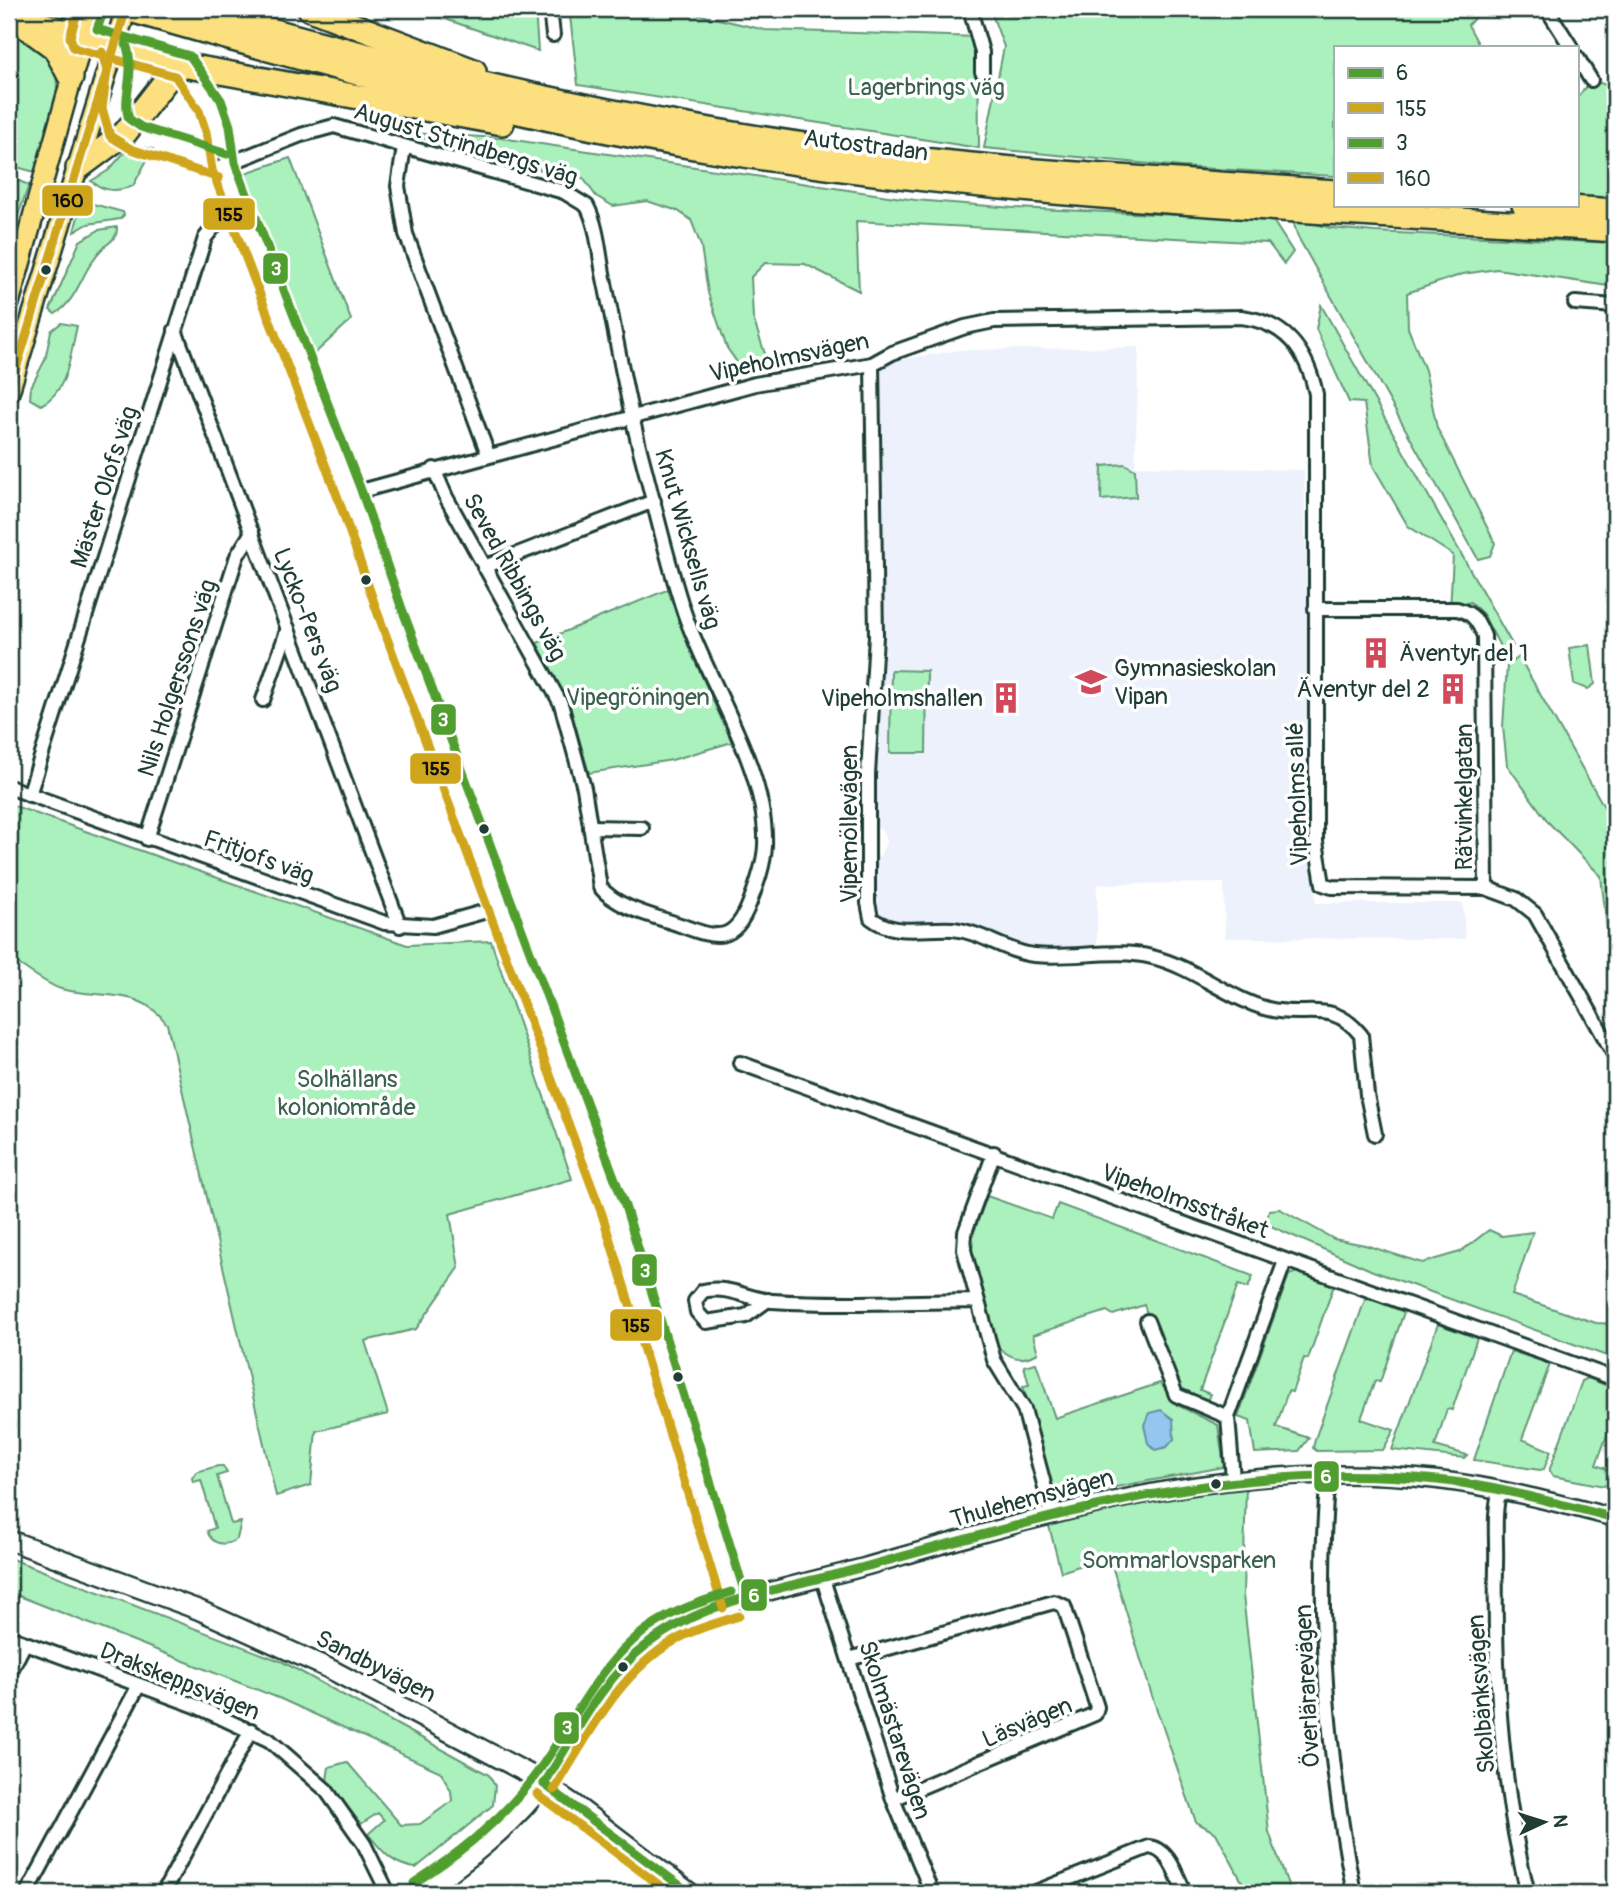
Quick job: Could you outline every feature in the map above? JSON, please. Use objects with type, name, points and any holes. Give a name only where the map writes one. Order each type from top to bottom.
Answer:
[{"type":"highway","name":"Autostradan","points":[[196,9],[385,61],[535,96],[710,130],[905,158],[1334,192]]},
{"type":"highway","points":[[310,9],[393,38],[535,96]]},
{"type":"highway","points":[[9,16],[122,24],[182,65],[516,126],[696,147]]},
{"type":"highway","points":[[9,16],[55,48],[71,78]]},
{"type":"highway","name":"Autostradan","points":[[122,24],[494,107],[696,147],[876,173],[1013,188],[1615,230]]},
{"type":"highway","points":[[78,168],[125,133],[171,74],[182,65]]},
{"type":"highway","points":[[1539,206],[1615,211]]},
{"type":"main road","points":[[9,303],[87,22]]},
{"type":"main road","points":[[9,392],[122,24]]},
{"type":"main road","name":"Sandbyvägen","points":[[9,1540],[251,1631],[498,1756],[544,1784],[690,1893]]},
{"type":"street","points":[[550,9],[553,35]]},
{"type":"street","points":[[970,9],[982,52],[982,72]]},
{"type":"street","points":[[1547,9],[1570,46]]},
{"type":"street","points":[[1578,59],[1591,80]]},
{"type":"street","name":"August Strindbergs väg","points":[[240,207],[223,166],[326,126],[342,128],[578,198],[590,212],[596,237]]},
{"type":"street","points":[[404,147],[398,186],[406,234],[488,454]]},
{"type":"street","points":[[240,207],[350,494],[389,610],[614,1210],[735,1604]]},
{"type":"street","name":"Mäster Olofs väg","points":[[29,795],[205,238],[221,218],[240,207]]},
{"type":"street","name":"Knut Wicksells väg","points":[[596,237],[633,416],[687,621],[734,726],[761,810],[763,858],[740,924]]},
{"type":"street","points":[[1575,303],[1615,306]]},
{"type":"street","name":"Vipeholmsvägen","points":[[350,494],[488,454],[755,384],[872,364],[916,345],[994,321],[1241,317],[1267,322],[1292,338],[1307,363],[1316,404]]},
{"type":"street","name":"Lycko-Pers väg","points":[[175,330],[400,926]]},
{"type":"street","name":"Vipemöllevägen","points":[[872,364],[876,636],[868,775],[868,903],[871,918],[894,929],[956,929],[1010,950],[1035,955],[1149,956],[1180,966],[1255,1005],[1275,1011],[1324,1011],[1340,1016],[1361,1035],[1367,1095],[1375,1134]]},
{"type":"street","name":"Vipeholms allé","points":[[1316,404],[1316,842],[1322,884],[1332,887],[1486,888],[1516,898],[1535,915],[1615,1056]]},
{"type":"street","name":"Seved Ribbings väg","points":[[434,469],[446,498],[561,704],[574,742],[598,881],[610,897],[707,935],[728,934],[740,924]]},
{"type":"street","points":[[485,567],[654,501]]},
{"type":"street","name":"Nils Holgerssons väg","points":[[147,839],[237,556],[252,532]]},
{"type":"street","name":"Rätvinkelgatan","points":[[1315,609],[1457,609],[1467,612],[1479,623],[1484,636],[1486,888]]},
{"type":"street","points":[[262,700],[288,628]]},
{"type":"street","name":"Fritjofs väg","points":[[9,787],[343,910],[400,926],[445,924],[501,907]]},
{"type":"street","points":[[590,827],[642,828]]},
{"type":"street","name":"Vipeholmsstråket","points":[[740,1063],[1615,1379]]},
{"type":"street","points":[[993,1153],[963,1240],[994,1360],[1024,1409],[1052,1514]]},
{"type":"street","points":[[1233,1479],[1228,1417],[1285,1261]]},
{"type":"street","points":[[768,1300],[747,1316],[706,1322],[696,1312],[695,1301],[698,1295],[711,1289],[730,1289],[768,1300],[977,1301]]},
{"type":"street","points":[[1147,1321],[1176,1395],[1228,1417]]},
{"type":"street","name":"Thulehemsvägen","points":[[420,1893],[499,1831],[544,1784],[596,1705],[637,1653],[676,1625],[735,1604],[1052,1514],[1151,1491],[1233,1479],[1328,1475],[1437,1480],[1500,1490],[1615,1518]]},
{"type":"street","name":"Överlärarevägen","points":[[1328,1475],[1322,1595],[1327,1728],[1338,1811],[1354,1893]]},
{"type":"street","name":"Skolbänksvägen","points":[[1500,1490],[1496,1573],[1497,1674],[1508,1778],[1528,1893]]},
{"type":"street","name":"Skolmästarevägen","points":[[823,1578],[893,1799],[932,1893]]},
{"type":"street","name":"Läsvägen","points":[[849,1659],[1054,1602],[1064,1606],[1071,1620],[1097,1707],[1095,1714],[893,1799]]},
{"type":"street","name":"Drakskeppsvägen","points":[[9,1637],[251,1730],[285,1752],[326,1790],[364,1844],[388,1893]]},
{"type":"street","points":[[9,1674],[25,1643]]},
{"type":"street","points":[[27,1893],[139,1685]]},
{"type":"street","points":[[163,1893],[251,1730]]},
{"type":"street","points":[[1033,1893],[1149,1846],[1158,1847],[1164,1852],[1185,1893]]},
{"type":"shaded area","name":"Gymnasieskolan Vipan","points":[[1139,347],[1135,466],[1304,470],[1316,903],[1463,903],[1465,939],[1225,938],[1224,883],[1097,884],[1097,955],[1035,955],[972,934],[881,922],[880,911],[872,904],[869,860],[880,856],[887,841],[881,829],[868,825],[876,636],[872,364],[960,350]]},
{"type":"green space","points":[[16,9],[83,9],[81,15],[69,26]]},
{"type":"green space","points":[[416,9],[535,9],[538,51]]},
{"type":"green space","name":"Lagerbrings väg","points":[[575,9],[676,9],[765,30],[978,37],[979,148],[578,85],[570,16]]},
{"type":"green space","points":[[990,9],[1482,9],[1468,25],[1479,46],[1334,46],[1334,176],[1181,167],[984,148],[1004,47]]},
{"type":"green space","points":[[9,33],[33,44],[48,57],[55,73],[57,90],[54,110],[35,172],[9,165]]},
{"type":"green space","points":[[1591,80],[1615,88],[1615,198],[1578,196],[1578,97]]},
{"type":"green space","points":[[408,133],[501,138],[915,200],[1014,208],[1272,219],[1293,252],[1284,264],[1268,243],[856,221],[859,291],[805,264],[765,263],[751,277],[753,318],[766,357],[758,368],[739,365],[727,348],[708,293],[701,246],[691,220],[678,211],[647,201],[613,206],[596,196],[583,178],[486,159]]},
{"type":"green space","points":[[129,147],[153,149],[133,186],[111,190],[91,181],[109,170]]},
{"type":"green space","points":[[290,158],[351,320],[312,356],[245,173]]},
{"type":"green space","points":[[9,177],[29,185],[13,229],[9,230]]},
{"type":"green space","points":[[82,201],[123,212],[124,215],[120,219],[88,224],[74,232]]},
{"type":"green space","points":[[1292,218],[1331,228],[1375,232],[1615,243],[1615,287],[1497,269],[1463,274],[1407,293],[1408,328],[1425,370],[1437,428],[1495,543],[1490,556],[1478,559],[1298,237]]},
{"type":"green space","points":[[117,227],[115,237],[95,257],[70,301],[55,314],[50,310],[80,241],[99,230]]},
{"type":"green space","points":[[1321,305],[1513,646],[1503,652],[1483,614],[1470,602],[1450,611],[1453,555],[1408,526],[1373,466],[1364,403],[1349,402],[1316,329]]},
{"type":"green space","points":[[61,323],[77,326],[70,360],[57,391],[41,405],[30,399],[31,387],[45,360],[51,331]]},
{"type":"green space","points":[[1125,464],[1135,470],[1136,497],[1101,500],[1102,466]]},
{"type":"green space","name":"Vipegröningen","points":[[669,589],[689,648],[732,742],[672,760],[589,773],[569,704],[537,643]]},
{"type":"green space","points":[[1590,645],[1595,684],[1588,689],[1574,684],[1569,648]]},
{"type":"green space","points":[[1519,657],[1615,826],[1615,936],[1607,929],[1601,876],[1549,823],[1507,765],[1503,727],[1507,665]]},
{"type":"green space","points":[[891,670],[927,671],[926,753],[890,753]]},
{"type":"green space","name":"Solhällans koloniområde","points":[[9,804],[407,945],[491,941],[572,1179],[450,1214],[459,1268],[416,1329],[365,1341],[388,1414],[316,1431],[311,1485],[276,1496],[167,1024],[144,1004],[119,996],[55,987],[9,958]]},
{"type":"green space","points":[[987,1196],[1052,1219],[1058,1204],[1253,1276],[1248,1288],[1238,1285],[1200,1390],[1210,1394],[1207,1402],[1180,1392],[1170,1379],[1144,1305],[1113,1315],[1107,1311],[1033,1335],[1038,1353],[1028,1357],[1014,1357],[1000,1349],[982,1299],[970,1243]]},
{"type":"green space","points":[[1280,1209],[1334,1239],[1365,1245],[1422,1263],[1460,1252],[1489,1230],[1502,1236],[1533,1232],[1512,1295],[1596,1323],[1615,1324],[1615,1359],[1373,1271],[1266,1224],[1269,1210]]},
{"type":"green space","points":[[1297,1272],[1334,1285],[1308,1359],[1304,1358],[1292,1392],[1288,1391],[1276,1427],[1309,1438],[1299,1451],[1255,1453],[1250,1421],[1238,1417],[1289,1275]]},
{"type":"green space","points":[[1371,1299],[1404,1312],[1380,1382],[1375,1381],[1361,1419],[1394,1430],[1383,1450],[1317,1451],[1313,1448],[1315,1439],[1365,1300]]},
{"type":"green space","points":[[1438,1324],[1477,1338],[1452,1410],[1447,1409],[1435,1446],[1467,1455],[1464,1458],[1392,1450]]},
{"type":"green space","points":[[1511,1351],[1550,1364],[1522,1439],[1551,1451],[1544,1469],[1474,1460]]},
{"type":"green space","points":[[1036,1363],[1055,1418],[1160,1383],[1177,1405],[1218,1425],[1224,1467],[1056,1498],[1023,1386],[1029,1385],[1024,1366]]},
{"type":"green space","points":[[1588,1378],[1615,1389],[1615,1414],[1596,1465],[1615,1472],[1615,1479],[1604,1486],[1553,1476],[1549,1471],[1582,1381]]},
{"type":"green space","points":[[223,1466],[227,1473],[217,1476],[231,1524],[241,1522],[237,1539],[224,1544],[209,1536],[207,1531],[215,1528],[201,1480],[193,1482],[192,1478],[196,1472]]},
{"type":"green space","name":"Sommarlovsparken","points":[[1246,1485],[1243,1595],[1269,1832],[1291,1893],[1248,1893],[1216,1833],[1196,1822],[1152,1696],[1109,1556],[1061,1572],[1049,1526],[1135,1503]]},
{"type":"green space","points":[[9,1558],[283,1662],[489,1775],[495,1786],[493,1805],[416,1868],[394,1861],[368,1834],[384,1820],[378,1813],[361,1824],[327,1780],[329,1767],[347,1762],[401,1825],[420,1824],[452,1801],[451,1791],[441,1772],[281,1699],[9,1592]]},
{"type":"water","points":[[1161,1410],[1173,1419],[1174,1439],[1167,1447],[1155,1450],[1148,1443],[1144,1425],[1149,1413]]},
{"type":"transit line","name":"155","points":[[78,9],[70,37],[74,48],[175,76],[199,111],[206,132],[212,170],[338,498],[378,614],[602,1214],[723,1608]]},
{"type":"transit line","name":"160","points":[[9,392],[126,9]]},
{"type":"transit line","name":"3","points":[[103,13],[97,29],[190,56],[221,100],[230,126],[235,163],[361,490],[401,606],[625,1206],[747,1600]]},
{"type":"transit line","name":"3","points":[[126,44],[130,66],[127,102],[129,119],[141,127],[227,154]]},
{"type":"transit line","name":"155","points":[[102,52],[107,71],[102,108],[110,136],[131,149],[219,178]]},
{"type":"transit line","name":"6","points":[[544,1784],[603,1690],[632,1657],[673,1627],[753,1595],[1007,1528],[1146,1496],[1217,1484],[1288,1477],[1361,1476],[1437,1480],[1482,1486],[1615,1518]]},
{"type":"transit line","name":"3","points":[[414,1883],[463,1848],[494,1822],[522,1793],[590,1691],[621,1652],[661,1620],[695,1604],[731,1592]]},
{"type":"transit line","name":"155","points":[[554,1790],[605,1708],[636,1670],[674,1641],[739,1616]]},
{"type":"transit line","name":"6","points":[[544,1784],[690,1893]]},
{"type":"transit line","name":"155","points":[[537,1794],[670,1893]]},
{"type":"place","name":"Äventyr del 1","points":[[1376,653]]},
{"type":"place","name":"Gymnasieskolan Vipan","points":[[1091,682]]},
{"type":"place","name":"Äventyr del 2","points":[[1453,689]]},
{"type":"place","name":"Vipeholmshallen","points":[[1006,698]]}]
